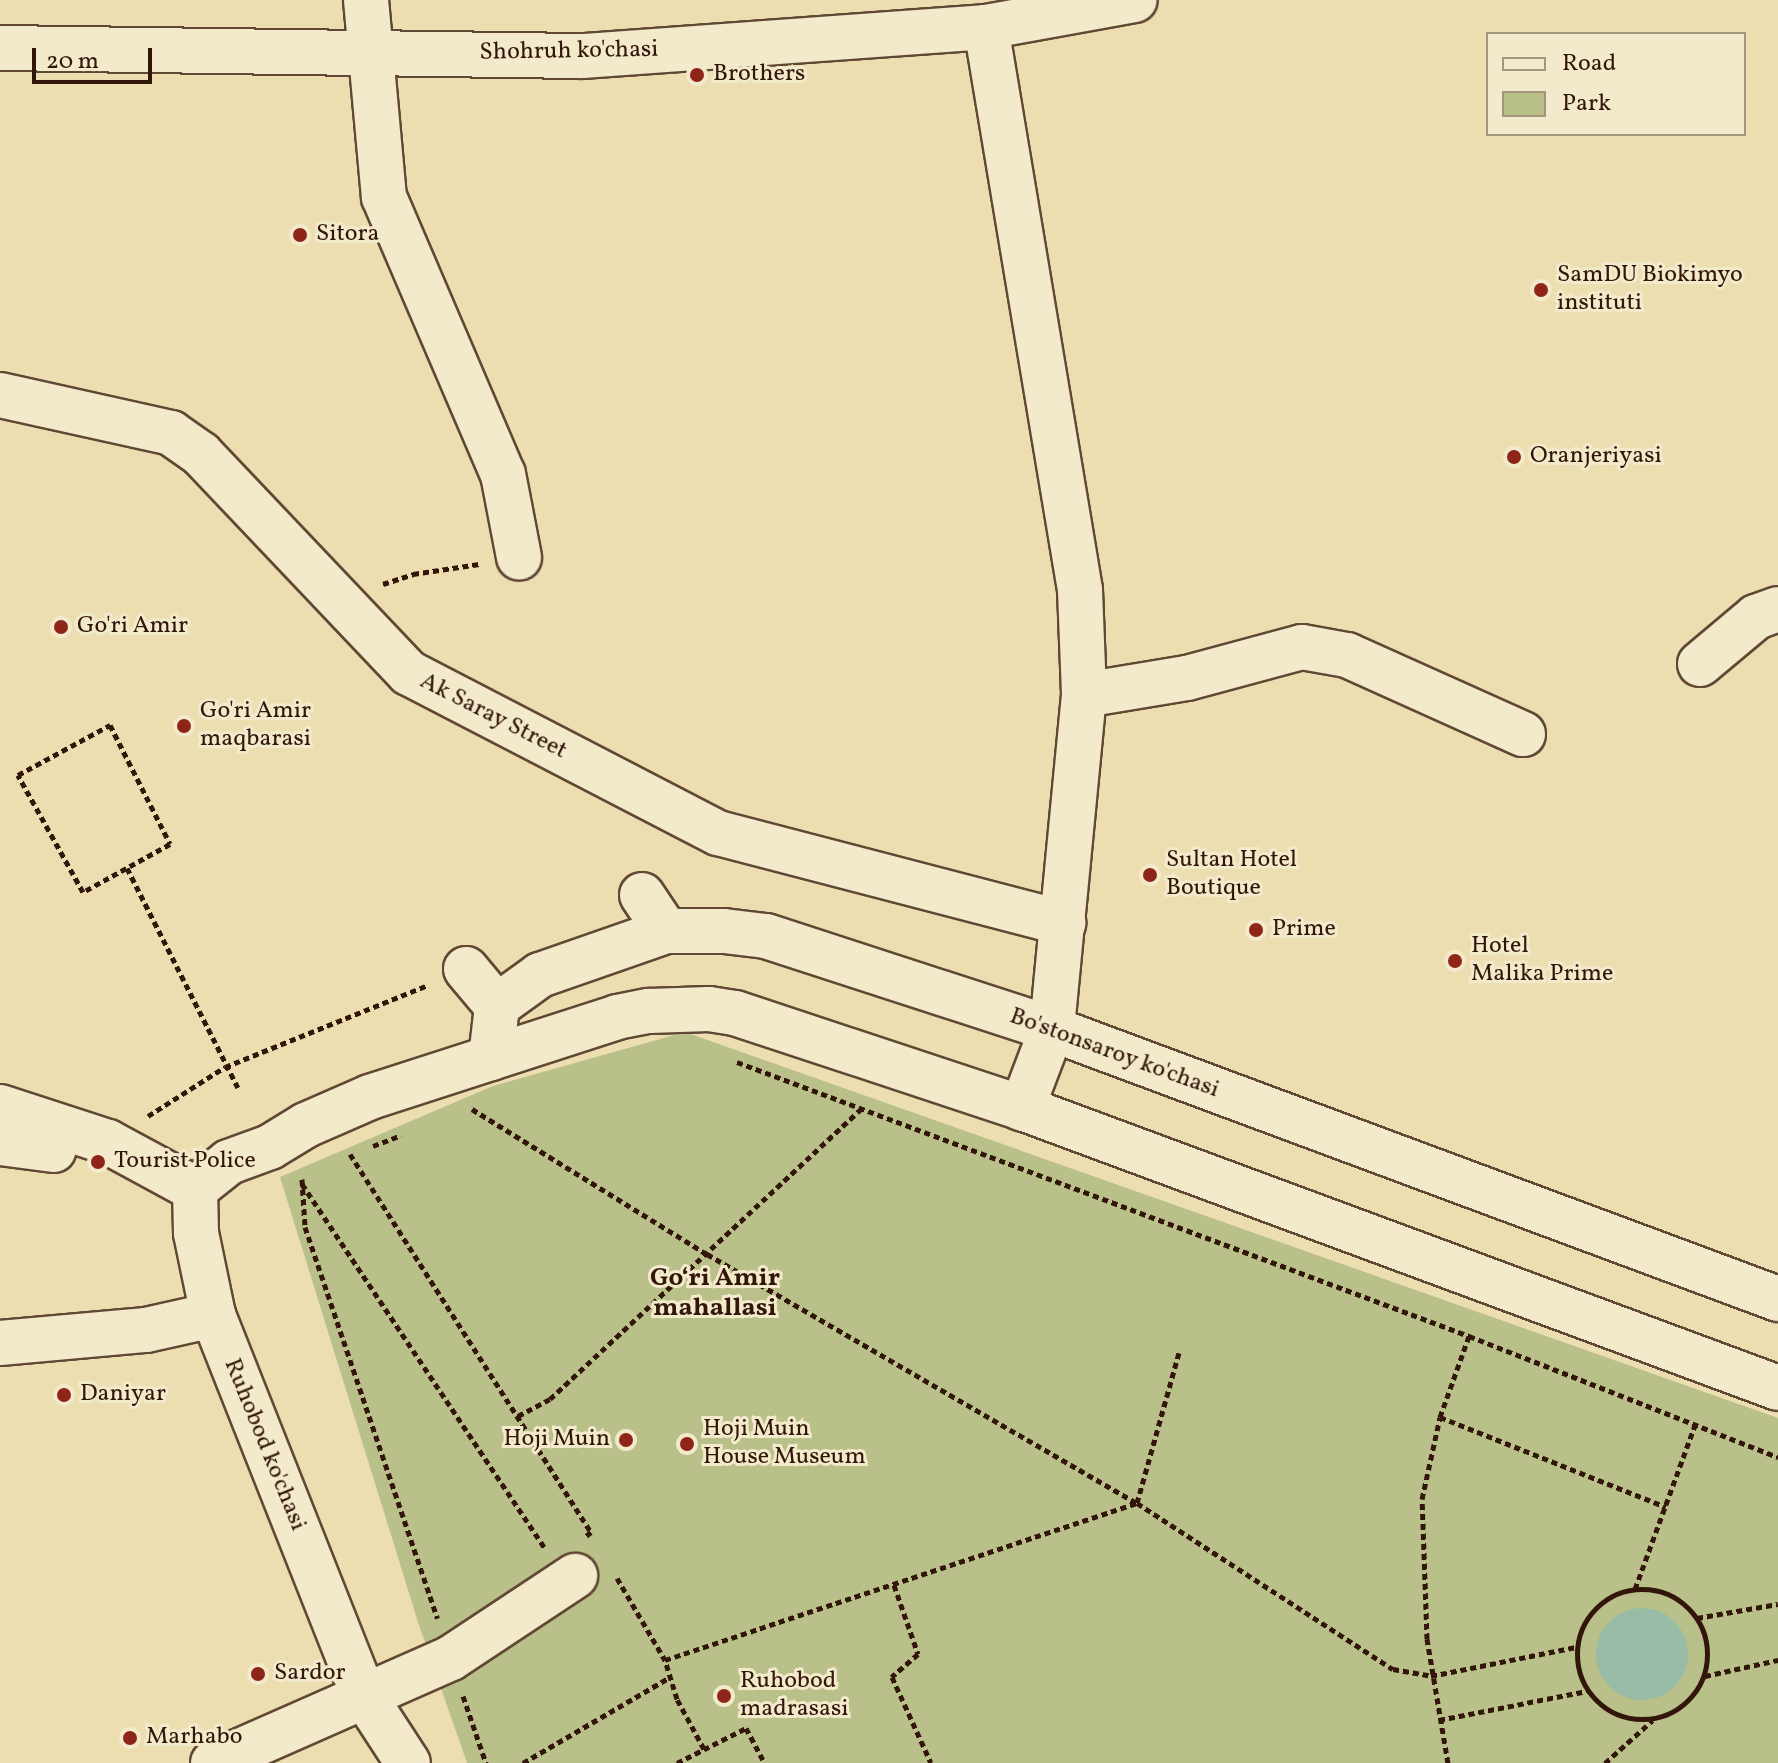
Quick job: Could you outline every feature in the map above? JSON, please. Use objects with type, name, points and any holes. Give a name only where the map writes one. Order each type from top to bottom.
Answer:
[{"type":"street","points":[[366,0],[384,197],[503,474],[519,557]]},
{"type":"street","name":"Shohruh ko'chasi","points":[[0,48],[583,56],[1135,0]]},
{"type":"street","points":[[961,19],[1080,590],[1084,695],[1052,1029],[1022,1108]]},
{"type":"street","name":"Ak Saray Street","points":[[0,395],[171,433],[201,454],[409,673],[718,833],[1063,923]]},
{"type":"street","points":[[1700,664],[1756,617],[1778,609]]},
{"type":"street","points":[[1084,695],[1187,678],[1302,647],[1347,655],[1523,734]]},
{"type":"street","points":[[642,895],[666,931]]},
{"type":"street","name":"Bo'stonsaroy ko'chasi","points":[[497,1006],[540,975],[666,931],[724,931],[766,936],[1052,1029],[1778,1299]]},
{"type":"street","points":[[466,969],[497,1006],[491,1058]]},
{"type":"street","points":[[0,1107],[108,1142],[195,1189],[229,1162],[270,1147],[306,1125],[370,1097],[617,1017],[649,1011],[709,1009],[735,1013],[1022,1108],[1778,1388]]},
{"type":"street","points":[[0,1143],[54,1150]]},
{"type":"street","name":"Ruhobod ko'chasi","points":[[195,1189],[196,1233],[213,1315],[363,1694],[408,1763]]},
{"type":"street","points":[[0,1343],[146,1330],[213,1315]]},
{"type":"street","points":[[213,1763],[283,1735],[363,1694],[451,1658],[583,1558]]},
{"type":"street","name":"Ruhobod ko'chasi","points":[[363,1694],[373,1763]]},
{"type":"path","points":[[335,598],[413,574],[519,557]]},
{"type":"path","points":[[110,725],[170,844],[127,868],[83,892],[18,775],[110,725]]},
{"type":"path","points":[[127,868],[238,1088]]},
{"type":"path","points":[[108,1142],[225,1067],[466,969]]},
{"type":"path","points":[[730,1059],[1696,1422],[1778,1457]]},
{"type":"path","points":[[458,1114],[487,1104]]},
{"type":"path","points":[[518,1416],[550,1399],[863,1107]]},
{"type":"path","points":[[471,1109],[707,1254],[1137,1503],[1393,1669],[1431,1676],[1576,1647]]},
{"type":"path","points":[[338,1161],[404,1134]]},
{"type":"path","points":[[350,1154],[591,1532],[583,1558]]},
{"type":"path","points":[[300,1181],[313,1174]]},
{"type":"path","points":[[300,1181],[583,1558],[665,1660],[677,1699],[704,1749]]},
{"type":"path","points":[[300,1181],[305,1227],[486,1763]]},
{"type":"path","points":[[1448,1763],[1431,1676],[1421,1555],[1422,1499],[1440,1417],[1469,1336]]},
{"type":"path","points":[[1137,1503],[1179,1353]]},
{"type":"path","points":[[1440,1417],[1666,1507]]},
{"type":"path","points":[[1635,1589],[1696,1422]]},
{"type":"path","points":[[665,1660],[1137,1503]]},
{"type":"path","points":[[583,1558],[591,1532]]},
{"type":"path","points":[[894,1585],[918,1654],[892,1677],[931,1763]]},
{"type":"path","points":[[1605,1763],[1654,1719],[1684,1703],[1704,1676],[1708,1646],[1697,1618],[1681,1600],[1659,1590],[1635,1589],[1613,1595],[1595,1608],[1583,1626],[1576,1647],[1577,1662],[1587,1691],[1616,1714],[1634,1720],[1654,1719]]},
{"type":"path","points":[[1697,1618],[1778,1604]]},
{"type":"path","points":[[1704,1676],[1778,1660]]},
{"type":"path","points":[[523,1763],[670,1677]]},
{"type":"path","points":[[1439,1720],[1587,1691]]},
{"type":"path","points":[[677,1763],[746,1728],[765,1763]]},
{"type":"green space","points":[[685,1032],[1778,1418],[1778,1763],[467,1763],[418,1622],[280,1177],[493,1086]]},
{"type":"shaded area","points":[[1642,1608],[1659,1612],[1674,1622],[1684,1637],[1688,1654],[1684,1671],[1674,1686],[1659,1696],[1642,1700],[1625,1696],[1610,1686],[1600,1671],[1596,1654],[1600,1637],[1610,1622],[1625,1612]]},
{"type":"place","name":"Brothers","points":[[697,75]]},
{"type":"place","name":"Sitora","points":[[300,235]]},
{"type":"place","name":"SamDU Biokimyo instituti","points":[[1541,290]]},
{"type":"place","name":"Oranjeriyasi","points":[[1514,457]]},
{"type":"place","name":"Go'ri Amir","points":[[61,627]]},
{"type":"place","name":"Go'ri Amir maqbarasi","points":[[184,726]]},
{"type":"place","name":"Sultan Hotel Boutique","points":[[1150,875]]},
{"type":"place","name":"Prime","points":[[1256,930]]},
{"type":"place","name":"Hotel Malika Prime","points":[[1455,961]]},
{"type":"place","name":"Tourist Police","points":[[98,1162]]},
{"type":"place","name":"Daniyar","points":[[64,1395]]},
{"type":"place","name":"Hoji Muin","points":[[626,1440]]},
{"type":"place","name":"Hoji Muin House Museum","points":[[687,1444]]},
{"type":"place","name":"Sardor","points":[[258,1674]]},
{"type":"place","name":"Ruhobod madrasasi","points":[[724,1696]]},
{"type":"place","name":"Marhabo","points":[[130,1738]]},
{"type":"district","name":"Go‘ri Amir mahallasi","points":[[715,1294]]}]
